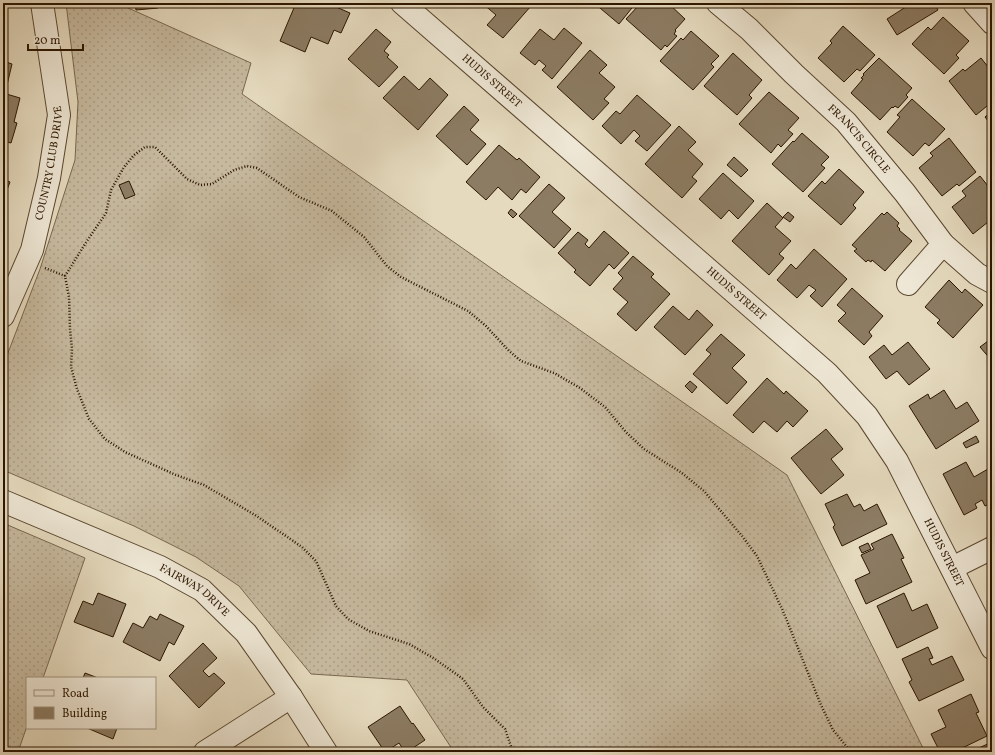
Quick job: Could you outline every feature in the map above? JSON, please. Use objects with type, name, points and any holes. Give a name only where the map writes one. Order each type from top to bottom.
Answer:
[{"type":"street","name":"COUNTRY CLUB DRIVE","points":[[3,316],[32,250],[49,178],[59,115],[42,3]]},
{"type":"street","name":"HUDIS STREET","points":[[402,3],[827,373],[867,416],[897,461],[992,648]]},
{"type":"street","name":"FRANCIS CIRCLE","points":[[718,3],[749,29],[794,74],[846,122],[905,192],[943,244],[978,274],[992,282]]},
{"type":"street","points":[[974,3],[992,23]]},
{"type":"street","points":[[908,284],[943,244]]},
{"type":"street","name":"FAIRWAY DRIVE","points":[[3,501],[160,567],[202,590],[246,633],[291,697],[326,752]]},
{"type":"street","points":[[952,568],[992,548]]},
{"type":"street","points":[[205,752],[291,697]]},
{"type":"path","points":[[513,752],[505,728],[483,707],[462,678],[435,659],[409,644],[369,631],[348,619],[336,606],[316,561],[302,547],[255,515],[204,486],[125,452],[105,439],[89,419],[77,389],[71,367],[72,349],[69,297],[65,276],[84,244],[106,213],[111,190],[124,167],[134,155],[145,147],[154,147],[187,179],[200,185],[212,184],[234,170],[247,166],[258,168],[299,197],[332,211],[364,236],[387,266],[401,277],[468,311],[486,326],[509,351],[521,361],[554,373],[580,388],[606,407],[626,432],[644,449],[682,473],[704,491],[757,556],[783,611],[821,705],[833,730],[851,752]]},
{"type":"path","points":[[3,251],[8,253]]},
{"type":"path","points":[[43,267],[65,276]]},
{"type":"shaded area","points":[[66,3],[117,3],[251,63],[242,94],[787,475],[925,752],[454,752],[407,680],[311,674],[239,586],[196,557],[134,526],[3,470],[3,366],[40,269],[75,160],[78,102]]},
{"type":"shaded area","points":[[3,523],[85,558],[43,677],[26,677],[26,729],[18,752],[3,752]]},
{"type":"building","points":[[135,3],[158,3],[158,8],[136,10]]},
{"type":"building","points":[[296,3],[318,3],[322,5],[322,3],[327,3],[350,13],[341,33],[334,30],[328,44],[311,37],[305,52],[280,41]]},
{"type":"building","points":[[482,3],[528,3],[531,6],[503,38],[487,25],[496,15]]},
{"type":"building","points":[[594,3],[636,3],[619,24]]},
{"type":"building","points":[[645,3],[668,3],[685,19],[675,30],[676,31],[674,34],[677,36],[667,47],[665,45],[661,50],[626,19],[639,5],[640,6]]},
{"type":"building","points":[[912,3],[934,3],[938,10],[897,35],[887,19]]},
{"type":"building","points":[[943,17],[969,41],[956,55],[959,58],[944,74],[912,44],[928,27],[931,30]]},
{"type":"building","points":[[843,26],[875,55],[860,71],[857,69],[844,82],[818,58],[832,43],[830,41]]},
{"type":"building","points":[[564,28],[582,43],[552,79],[542,70],[546,66],[539,60],[535,65],[520,53],[540,29],[554,40]]},
{"type":"building","points":[[376,29],[391,42],[384,51],[389,55],[387,57],[398,67],[379,87],[348,59]]},
{"type":"building","points":[[691,31],[719,56],[711,64],[714,67],[693,90],[660,61],[681,38],[683,40]]},
{"type":"building","points":[[590,50],[607,65],[599,73],[615,87],[604,99],[609,103],[593,120],[557,87]]},
{"type":"building","points":[[733,53],[762,80],[749,95],[752,98],[737,115],[704,86]]},
{"type":"building","points":[[879,58],[912,88],[906,95],[908,97],[898,108],[895,106],[893,108],[892,107],[880,120],[851,93],[863,79],[861,78],[864,75],[863,74]]},
{"type":"building","points":[[981,58],[992,72],[992,97],[990,98],[992,102],[976,115],[949,81],[963,69],[965,71]]},
{"type":"building","points":[[3,61],[12,64],[7,85],[3,84]]},
{"type":"building","points":[[404,76],[419,90],[430,78],[448,95],[418,130],[383,98]]},
{"type":"building","points":[[769,92],[799,118],[788,130],[793,134],[781,147],[778,144],[771,153],[739,124]]},
{"type":"building","points":[[3,93],[20,98],[14,122],[17,123],[11,143],[3,141]]},
{"type":"building","points":[[637,95],[671,125],[647,151],[635,141],[640,136],[634,130],[621,144],[602,126],[616,111],[620,114]]},
{"type":"building","points":[[912,99],[945,129],[929,146],[925,143],[913,156],[887,132],[900,117],[897,115]]},
{"type":"building","points":[[464,106],[479,120],[470,130],[486,144],[467,165],[436,136]]},
{"type":"building","points":[[992,111],[992,126],[985,117]]},
{"type":"building","points":[[679,126],[696,142],[688,150],[703,164],[692,177],[697,181],[682,198],[645,164]]},
{"type":"building","points":[[802,133],[829,157],[821,165],[825,168],[803,192],[772,164]]},
{"type":"building","points":[[949,138],[976,172],[959,186],[957,184],[942,196],[919,168],[933,156],[930,153]]},
{"type":"building","points":[[499,145],[517,160],[519,158],[540,177],[526,193],[521,189],[512,200],[498,187],[486,200],[466,182]]},
{"type":"building","points":[[734,157],[748,170],[741,177],[727,165]]},
{"type":"building","points":[[839,169],[864,192],[853,205],[856,208],[841,225],[808,196],[822,181],[825,184]]},
{"type":"building","points":[[723,173],[754,201],[738,219],[729,210],[721,219],[699,199]]},
{"type":"building","points":[[980,176],[992,191],[992,223],[990,225],[988,222],[973,234],[952,207],[966,196],[962,191]]},
{"type":"building","points":[[3,179],[10,182],[3,200]]},
{"type":"building","points":[[129,181],[135,195],[125,199],[119,185]]},
{"type":"building","points":[[549,184],[565,198],[552,212],[571,229],[554,248],[519,216]]},
{"type":"building","points":[[767,203],[783,218],[775,227],[791,241],[779,254],[784,258],[769,275],[732,241]]},
{"type":"building","points":[[511,209],[517,214],[513,218],[508,213]]},
{"type":"building","points":[[788,212],[794,217],[790,222],[783,217]]},
{"type":"building","points":[[887,212],[899,223],[897,226],[900,229],[899,230],[912,241],[885,271],[872,260],[871,262],[868,260],[866,262],[854,251],[857,249],[852,245],[882,213],[884,215]]},
{"type":"building","points":[[604,231],[629,253],[614,269],[609,264],[590,286],[574,272],[576,270],[558,253],[578,232],[588,240],[585,244],[589,248]]},
{"type":"building","points":[[814,249],[847,279],[822,307],[810,296],[816,290],[809,285],[797,298],[777,280],[791,264],[796,269]]},
{"type":"building","points":[[633,256],[654,274],[651,277],[670,294],[636,331],[617,314],[628,302],[613,289],[623,278],[618,273]]},
{"type":"building","points":[[949,280],[962,293],[965,289],[983,305],[953,338],[937,323],[940,320],[925,307]]},
{"type":"building","points":[[852,288],[883,316],[869,332],[872,336],[864,345],[838,321],[846,313],[837,305]]},
{"type":"building","points":[[673,306],[689,320],[697,310],[713,325],[685,355],[654,327]]},
{"type":"building","points":[[721,334],[745,355],[732,368],[747,382],[727,404],[693,374],[711,354],[706,350]]},
{"type":"building","points":[[992,338],[992,361],[980,347]]},
{"type":"building","points":[[908,342],[930,369],[909,385],[897,371],[886,379],[869,357],[884,345],[892,355]]},
{"type":"building","points":[[767,378],[784,394],[786,391],[808,411],[793,427],[787,421],[777,432],[764,421],[753,433],[733,415]]},
{"type":"building","points":[[690,381],[697,387],[692,393],[685,386]]},
{"type":"building","points":[[944,390],[956,409],[967,402],[979,421],[936,449],[909,406],[928,394],[930,399]]},
{"type":"building","points":[[826,429],[843,449],[831,459],[844,475],[821,494],[791,458]]},
{"type":"building","points":[[976,436],[979,442],[966,448],[963,443]]},
{"type":"building","points":[[966,462],[974,477],[988,469],[992,476],[992,503],[985,506],[982,500],[975,504],[977,508],[964,515],[943,474]]},
{"type":"building","points":[[847,494],[854,507],[860,504],[864,511],[877,504],[887,524],[842,546],[833,527],[835,525],[825,504]]},
{"type":"building","points":[[892,534],[904,558],[901,559],[912,582],[866,604],[855,580],[870,573],[861,555],[874,549],[871,544]]},
{"type":"building","points":[[868,543],[871,549],[862,553],[859,547]]},
{"type":"building","points":[[98,593],[126,604],[113,637],[74,622],[83,601],[93,605]]},
{"type":"building","points":[[904,593],[912,611],[927,604],[938,628],[897,648],[877,606]]},
{"type":"building","points":[[160,614],[184,626],[174,645],[169,642],[160,661],[123,642],[133,623],[143,628],[150,616],[157,620]]},
{"type":"building","points":[[203,643],[217,658],[203,671],[209,677],[214,673],[225,683],[199,708],[169,676]]},
{"type":"building","points":[[928,647],[933,658],[929,659],[932,665],[952,656],[964,680],[919,701],[909,682],[912,680],[902,659]]},
{"type":"building","points":[[85,673],[95,677],[83,677]]},
{"type":"building","points":[[971,694],[979,712],[976,713],[987,736],[954,752],[940,752],[931,734],[946,727],[938,710]]},
{"type":"building","points":[[400,706],[425,740],[407,752],[405,752],[399,743],[385,752],[368,727]]},
{"type":"building","points":[[89,729],[117,729],[113,739]]},
{"type":"building","points":[[992,742],[992,752],[970,752]]}]
